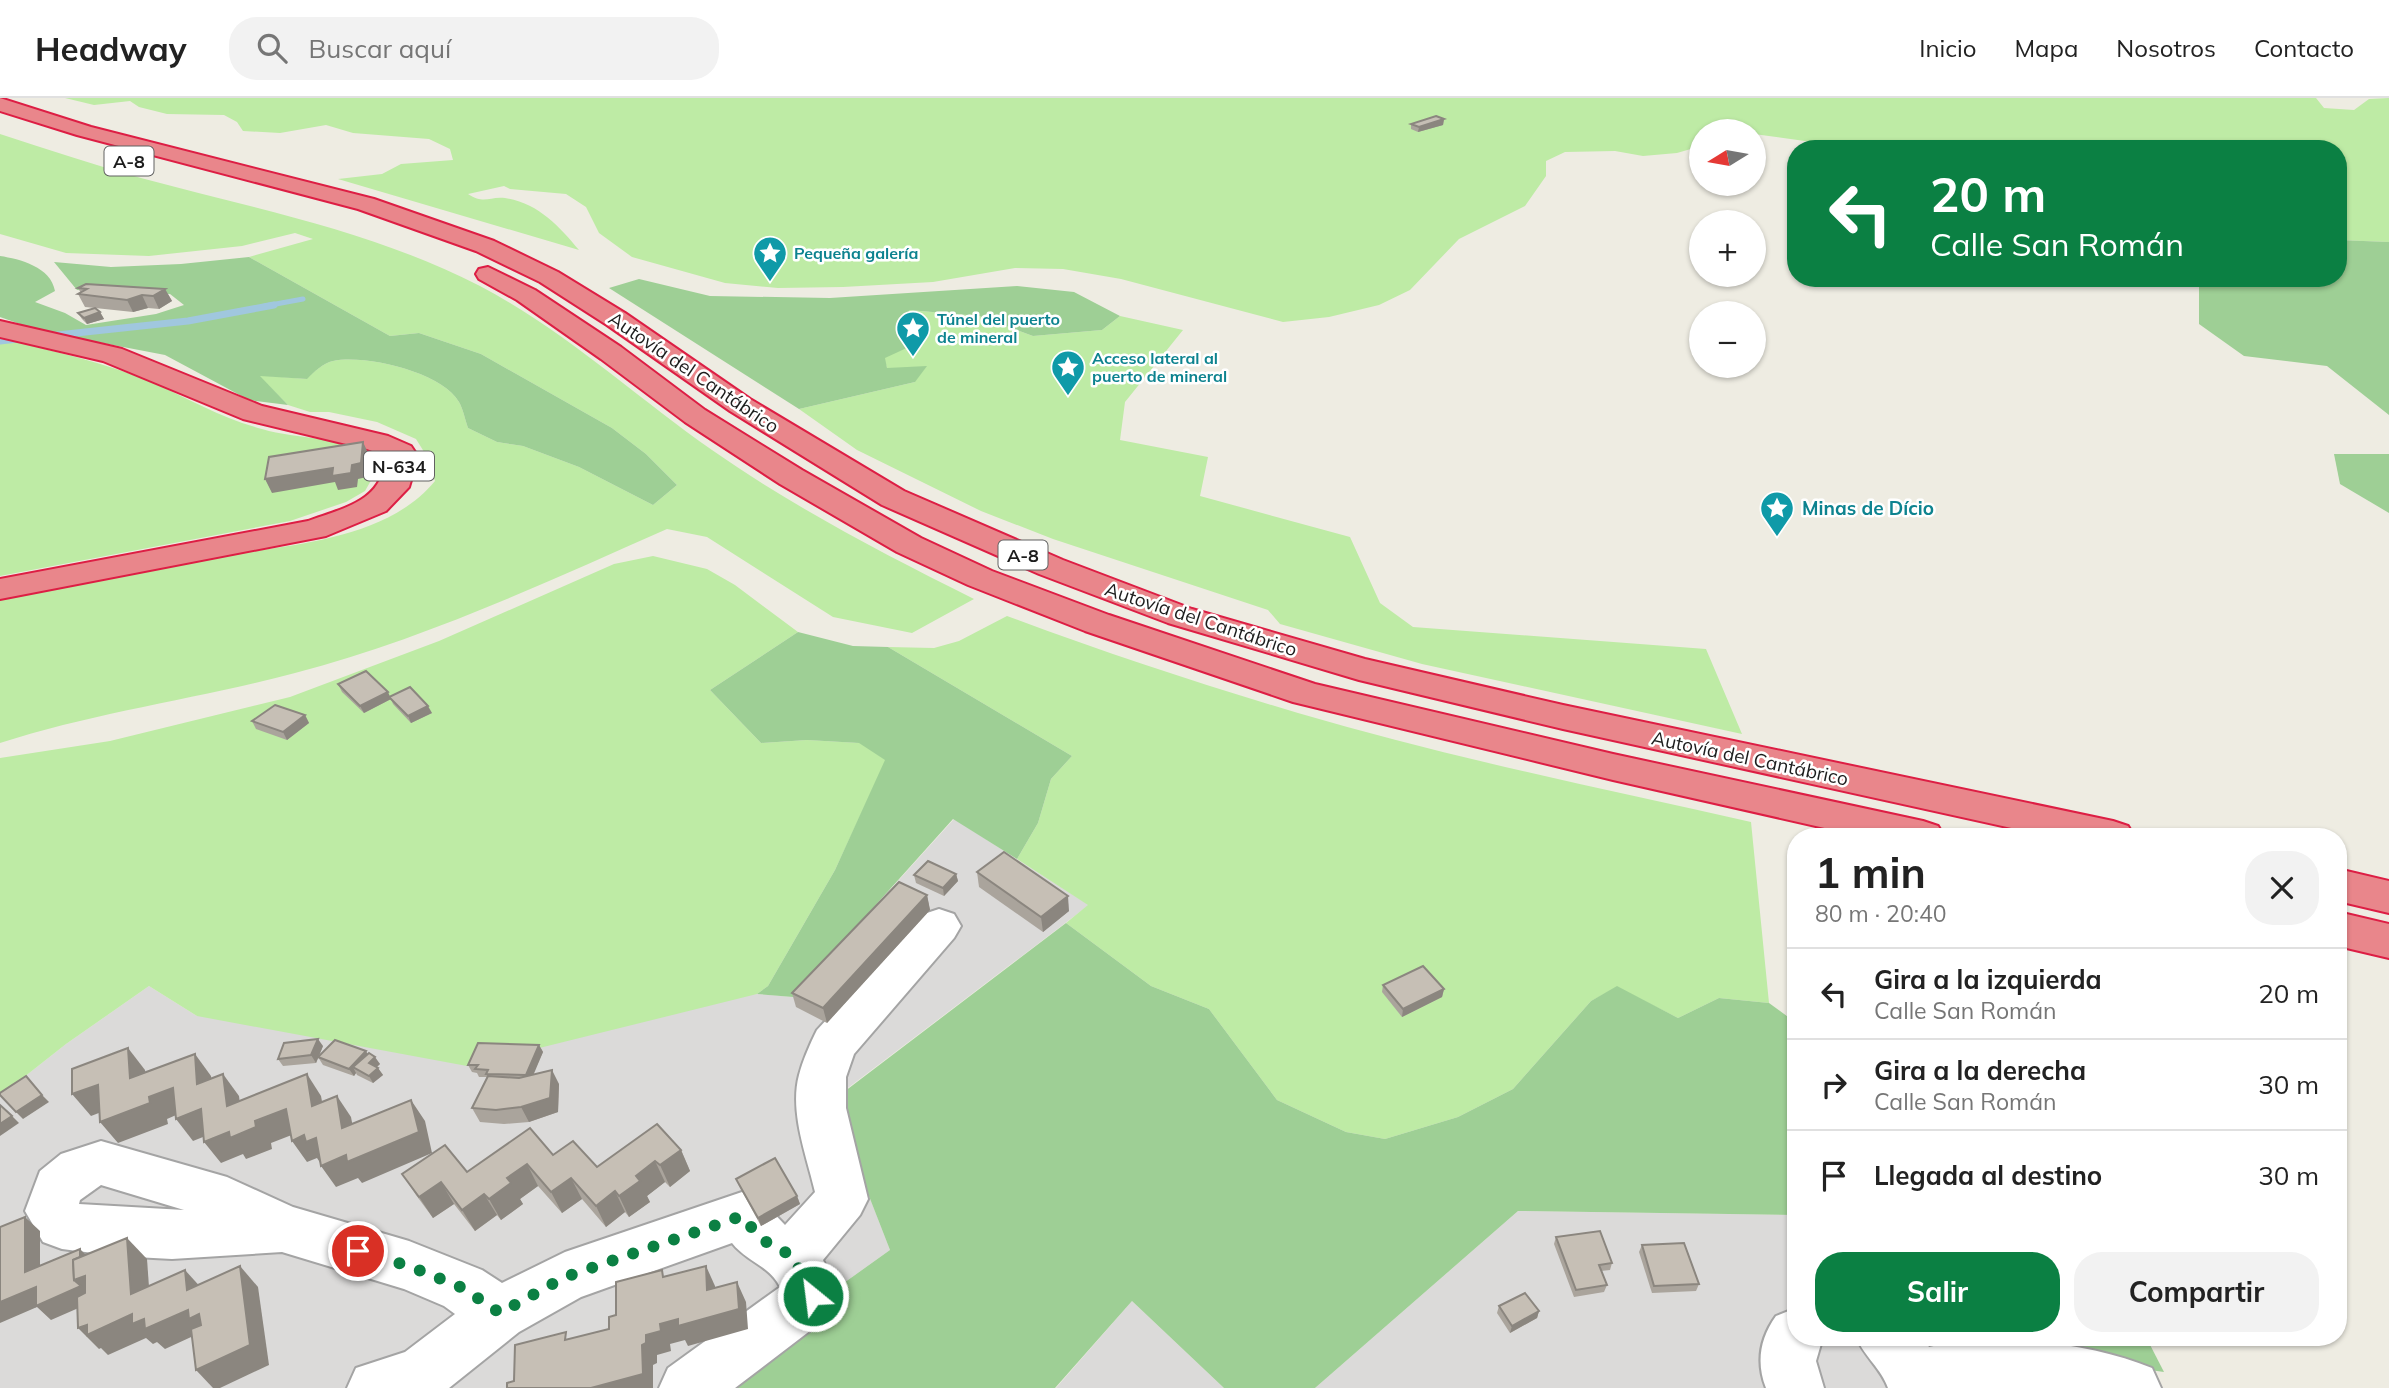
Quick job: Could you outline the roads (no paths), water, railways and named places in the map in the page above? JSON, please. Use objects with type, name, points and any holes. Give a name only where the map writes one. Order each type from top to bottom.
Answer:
[{"type":"highway","name":"Autovía del Cantábrico","points":[[0,104],[84,131],[366,204],[485,246],[549,277],[616,319],[740,405],[893,498],[1051,567],[1180,616],[1359,669],[2077,828]]},
{"type":"highway","name":"Autovía del Cantábrico","points":[[0,125],[378,228],[470,265],[526,295],[611,353],[695,416],[858,517],[980,578],[1097,623],[1306,694],[1613,767],[1887,828]]},
{"type":"highway","name":"N-634","points":[[0,329],[112,355],[253,413],[377,442],[400,453],[399,475],[385,498],[362,512],[315,529],[0,589]]},
{"type":"highway","points":[[2347,888],[2389,897]]},
{"type":"highway","points":[[2347,931],[2389,941]]},
{"type":"street","points":[[792,1256],[842,1199],[821,1108],[822,1077],[834,1044],[939,926]]},
{"type":"street","points":[[376,1388],[419,1376],[500,1313],[565,1277],[742,1216],[761,1239],[792,1256],[813,1296],[688,1388]]},
{"type":"street","points":[[282,1228],[409,1266],[463,1288],[500,1313]]},
{"type":"street","points":[[1790,1346],[1787,1358],[1790,1379],[1795,1388]]},
{"type":"street","points":[[1905,1368],[1964,1367],[2076,1373],[2132,1388]]},
{"type":"waterway","points":[[265,306],[303,299]]},
{"type":"waterway","points":[[48,336],[188,321],[274,305]]},
{"type":"waterway","points":[[0,341],[26,338]]},
{"type":"place","name":"Pequeña galería","points":[[770,283]]},
{"type":"place","name":"Túnel del puerto de mineral","points":[[913,358]]},
{"type":"place","name":"Acceso lateral al puerto de mineral","points":[[1068,397]]},
{"type":"place","name":"Minas de Dício","points":[[1777,538]]}]
